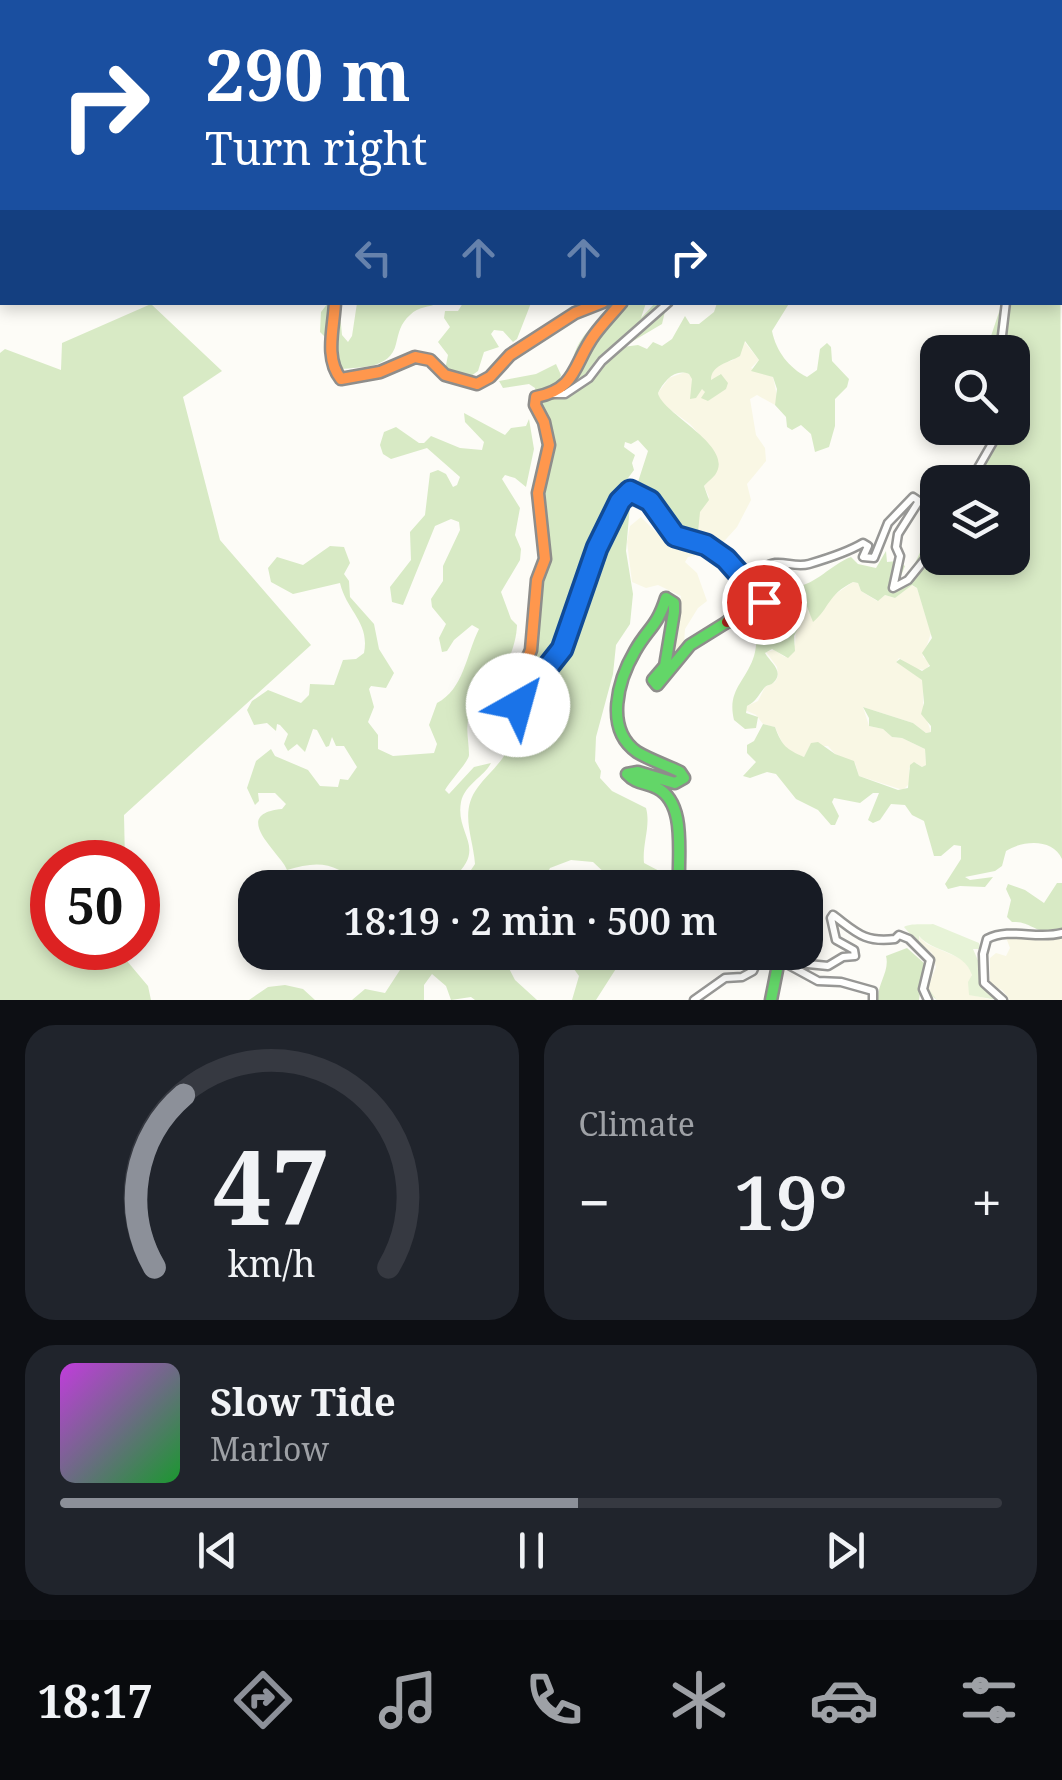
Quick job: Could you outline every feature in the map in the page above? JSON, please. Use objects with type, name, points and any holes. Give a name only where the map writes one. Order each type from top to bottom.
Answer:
[{"type":"main road","points":[[335,305],[331,362],[334,373],[341,378],[380,372],[415,357],[430,360],[445,375],[476,384],[486,382],[510,355],[575,313],[595,305]]},
{"type":"main road","points":[[619,305],[593,336],[569,384],[552,394],[540,395],[535,404],[549,445],[538,492],[545,559],[537,580],[531,650],[510,695],[511,705],[515,707],[528,698],[562,649],[597,548],[620,501],[630,491],[650,501],[675,536],[706,545],[726,559],[748,598],[744,609],[682,652],[657,684],[653,680],[668,654],[674,612],[674,603],[666,598],[658,624],[632,655],[616,705],[616,720],[630,746],[680,772],[684,778],[676,783],[638,772],[626,774],[632,780],[660,789],[676,806],[679,870]]},
{"type":"main road","points":[[771,1000],[775,970]]},
{"type":"street","points":[[552,394],[565,394],[589,378],[602,361],[667,305]]},
{"type":"street","points":[[1002,335],[1006,305]]},
{"type":"street","points":[[734,571],[766,602],[762,575],[765,566],[781,561],[804,566],[863,543],[868,546],[863,557],[874,558],[888,523],[913,497],[918,501],[898,534],[896,548],[900,556],[893,588],[896,590],[920,566]]},
{"type":"street","points":[[823,965],[856,956],[854,950],[836,940],[833,914],[846,927],[872,940],[895,939],[898,935],[909,939],[930,960],[923,990],[928,1000]]},
{"type":"street","points":[[1003,1000],[984,983],[987,939],[1002,933],[1039,937],[1062,933]]},
{"type":"street","points":[[694,1000],[725,978],[742,977],[754,970]]},
{"type":"street","points":[[798,970],[813,980],[873,991],[873,1000]]},
{"type":"shaded area","points":[[743,340],[759,360],[751,368],[773,377],[777,396],[775,405],[757,395],[750,399],[756,435],[765,448],[766,461],[747,484],[751,500],[737,527],[718,548],[696,535],[699,512],[709,497],[704,486],[718,468],[714,451],[690,424],[661,403],[658,393],[669,378],[685,372],[692,376],[692,383],[704,390],[708,401],[721,391],[720,374],[714,381],[710,379],[712,371],[733,360]]},
{"type":"shaded area","points":[[641,517],[656,532],[703,547],[703,554],[688,557],[685,562],[697,573],[707,601],[685,629],[684,644],[674,652],[673,634],[681,596],[658,585],[646,588],[632,582],[627,542],[630,526]]},
{"type":"shaded area","points":[[853,582],[877,601],[885,595],[895,598],[911,585],[917,588],[931,633],[923,657],[931,662],[926,670],[915,669],[899,658],[896,662],[923,680],[923,709],[931,732],[863,707],[869,726],[925,749],[926,765],[916,763],[909,768],[910,783],[903,790],[859,776],[855,763],[835,754],[828,746],[810,746],[804,757],[790,752],[775,727],[763,724],[745,710],[758,701],[765,687],[778,676],[777,667],[766,652],[774,650],[785,657],[795,645],[798,607],[806,603],[809,613],[824,607],[827,600]]},
{"type":"shaded area","points":[[1005,935],[1042,940],[1062,935],[1062,1000],[1010,1000],[1002,990],[990,985],[990,958],[996,953],[1006,956],[1010,948]]},
{"type":"shaded area","points":[[918,936],[964,960],[972,973],[969,994],[992,1000],[937,1000],[928,988],[936,967],[932,953]]},
{"type":"green space","points":[[152,305],[222,371],[183,397],[220,540],[311,645],[124,815],[125,840],[30,840],[30,970],[135,970],[148,986],[151,1000],[0,1000],[0,353],[5,349],[61,370],[62,343]]},
{"type":"green space","points":[[326,305],[339,305],[342,335],[348,342],[357,305],[433,305],[407,318],[388,358],[374,365],[341,369],[328,340],[320,332],[321,312]]},
{"type":"green space","points":[[462,305],[530,305],[513,342],[503,331],[494,330],[491,334],[499,347],[484,352],[478,371],[471,376],[445,370],[448,355],[438,342],[450,327],[444,318],[445,311],[458,311]]},
{"type":"green space","points":[[645,305],[641,318],[653,305],[667,305],[662,324],[623,347],[638,345],[647,349],[653,342],[662,346],[672,339],[685,316],[690,324],[699,324],[716,305],[788,305],[772,331],[784,358],[807,377],[817,370],[820,349],[827,343],[831,347],[832,361],[849,379],[835,399],[835,426],[829,447],[815,452],[811,434],[801,425],[792,430],[787,427],[786,417],[775,405],[777,389],[773,377],[751,371],[759,360],[745,341],[740,356],[714,371],[711,380],[721,374],[728,383],[726,389],[708,401],[701,398],[705,392],[702,389],[696,398],[690,399],[689,374],[670,377],[658,393],[662,401],[707,442],[719,464],[704,486],[709,500],[700,512],[698,532],[688,534],[672,526],[637,485],[648,451],[638,440],[625,442],[624,447],[635,455],[634,470],[608,505],[555,654],[518,701],[515,697],[537,640],[540,597],[550,550],[534,496],[544,443],[535,388],[529,384],[503,388],[499,381],[536,374],[556,364],[561,375],[557,387],[569,375],[575,352],[587,333],[604,317],[624,307]]},
{"type":"green space","points":[[1001,305],[1060,305],[1062,859],[1045,844],[1021,845],[1006,851],[1002,866],[995,871],[965,877],[993,877],[985,887],[948,889],[945,884],[961,859],[961,846],[954,845],[941,856],[934,856],[924,821],[912,815],[905,805],[891,804],[880,820],[873,823],[868,820],[879,793],[860,803],[834,798],[839,816],[831,825],[818,810],[796,799],[776,774],[743,776],[756,762],[747,753],[747,745],[754,741],[763,724],[775,727],[785,746],[804,757],[811,743],[818,742],[854,761],[859,776],[898,790],[908,788],[910,765],[926,765],[925,749],[869,726],[863,707],[931,732],[921,714],[922,680],[896,662],[900,659],[922,671],[930,666],[922,653],[932,638],[917,588],[912,585],[895,598],[885,595],[878,601],[853,582],[838,592],[813,622],[806,604],[802,604],[796,612],[801,623],[794,636],[795,651],[788,658],[772,649],[765,653],[778,675],[747,706],[746,713],[758,717],[756,728],[745,729],[734,720],[732,710],[753,659],[759,626],[791,600],[795,587],[843,560],[851,557],[858,564],[876,568],[886,551],[887,562],[897,561],[905,566],[898,583],[920,553],[920,575],[1030,575],[1030,465],[984,464],[994,445],[1030,445],[1030,335],[991,335]]},
{"type":"green space","points":[[464,413],[505,435],[511,428],[526,426],[529,419],[534,449],[526,487],[515,478],[505,475],[502,479],[520,508],[515,535],[521,549],[520,560],[501,592],[517,625],[516,638],[500,676],[468,720],[469,755],[445,790],[449,794],[474,767],[491,763],[466,790],[461,802],[468,858],[460,870],[339,870],[318,864],[287,870],[259,826],[259,818],[286,804],[275,793],[258,793],[255,805],[247,788],[256,761],[271,749],[275,756],[308,770],[320,786],[338,787],[340,779],[348,780],[357,767],[344,746],[336,746],[332,737],[326,747],[313,729],[305,752],[297,744],[288,751],[284,744],[288,734],[280,725],[277,724],[276,731],[267,723],[254,725],[247,710],[252,701],[268,690],[301,703],[309,695],[310,684],[334,685],[343,660],[356,659],[364,653],[365,642],[340,583],[293,594],[271,582],[268,568],[277,557],[303,565],[330,546],[344,547],[350,563],[344,574],[349,581],[350,597],[374,624],[379,649],[394,673],[386,688],[369,689],[374,707],[368,722],[378,735],[378,749],[393,756],[434,753],[437,744],[429,725],[437,703],[459,680],[479,629],[472,625],[442,652],[439,638],[446,624],[432,607],[431,599],[443,581],[443,566],[460,530],[459,522],[451,519],[435,526],[403,605],[392,602],[390,587],[411,560],[410,532],[425,515],[430,473],[438,470],[446,474],[453,487],[460,477],[427,448],[391,459],[383,454],[380,445],[384,432],[396,427],[419,443],[431,436],[460,448],[482,450],[484,442],[465,422]]},
{"type":"green space","points":[[624,501],[630,505],[626,551],[633,594],[630,624],[616,645],[613,674],[596,737],[595,761],[600,778],[612,791],[646,808],[644,863],[657,870],[602,870],[593,862],[571,860],[549,870],[471,870],[475,864],[468,815],[472,796],[504,756],[501,736],[536,697],[553,666],[613,509]]},
{"type":"green space","points":[[1057,883],[1062,883],[1062,930],[1039,930],[1007,917],[1011,900],[1008,884],[1044,903]]},
{"type":"green space","points":[[933,924],[979,943],[980,949],[973,949],[980,965],[980,985],[997,1000],[969,995],[972,975],[968,967],[919,936],[932,959],[904,927]]},
{"type":"green space","points":[[907,948],[924,963],[919,1000],[878,1000],[886,956]]},
{"type":"green space","points":[[933,961],[928,988],[937,1000],[926,992]]},
{"type":"green space","points":[[400,970],[510,970],[537,1000],[451,1000],[446,986],[432,974],[424,985],[424,1000],[352,1000],[365,989],[385,993]]},
{"type":"green space","points":[[575,970],[615,970],[596,1000],[572,1000],[579,976]]},
{"type":"green space","points":[[268,987],[303,989],[315,1000],[249,1000]]},
{"type":"traffic: fast","points":[[679,870],[673,805],[657,788],[627,774],[638,772],[675,783],[684,778],[680,772],[637,752],[627,742],[617,718],[619,690],[629,663],[666,598],[674,603],[674,612],[665,666],[653,680],[657,685],[690,645],[727,622]]},
{"type":"traffic: fast","points":[[771,1000],[777,970]]},
{"type":"traffic: slow","points":[[335,305],[331,352],[341,379],[380,372],[415,357],[430,360],[445,375],[477,384],[490,377],[510,355],[575,313],[595,305]]},
{"type":"traffic: slow","points":[[573,615],[550,665],[515,707],[510,700],[531,650],[537,580],[545,559],[538,493],[549,445],[535,405],[536,397],[560,388],[567,381],[595,334],[619,305]]},
{"type":"traffic: jam","points":[[573,615],[602,533],[630,491],[648,503],[671,534],[708,546],[731,566],[748,603],[727,622]]},
{"type":"route","points":[[518,705],[540,684],[562,649],[597,548],[620,501],[630,491],[646,497],[675,536],[706,545],[726,559],[764,602]]}]
